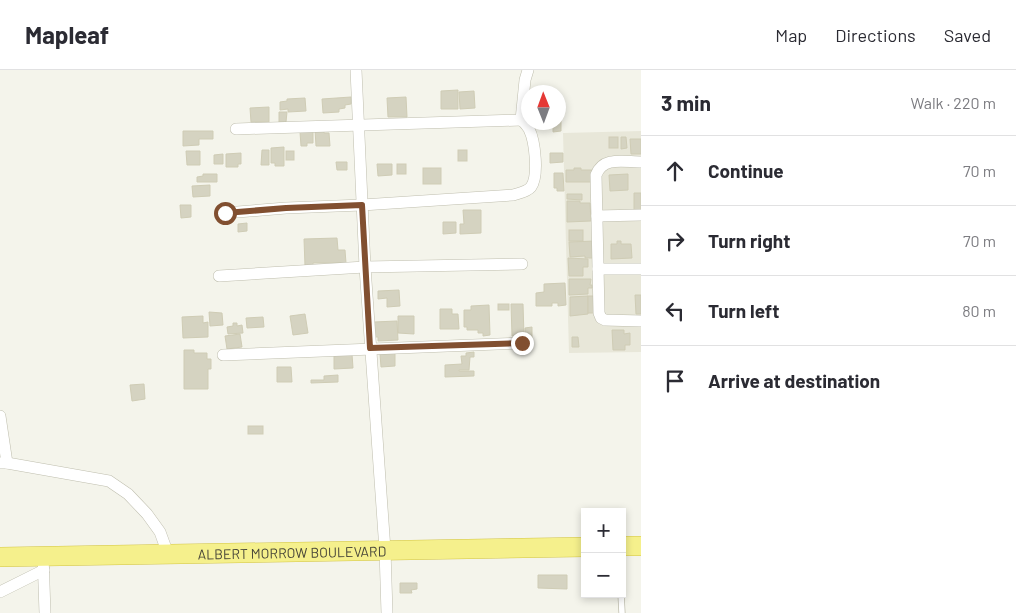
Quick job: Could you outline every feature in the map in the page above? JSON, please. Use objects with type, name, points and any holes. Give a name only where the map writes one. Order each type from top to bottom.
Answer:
[{"type":"highway","points":[[626,546],[641,546]]},
{"type":"highway","name":"ALBERT MORROW BOULEVARD","points":[[0,557],[44,563],[168,554],[581,547]]},
{"type":"street","points":[[356,70],[370,348],[376,401],[386,550],[387,613]]},
{"type":"street","points":[[524,85],[528,70]]},
{"type":"street","points":[[236,129],[521,120]]},
{"type":"street","points":[[225,213],[513,195],[530,188],[535,178],[534,154],[529,130]]},
{"type":"street","points":[[641,162],[606,162],[598,168],[596,175],[599,313],[601,318],[609,321],[641,321]]},
{"type":"street","points":[[597,216],[641,215]]},
{"type":"street","points":[[219,276],[365,267],[522,264]]},
{"type":"street","points":[[598,269],[641,269]]},
{"type":"street","points":[[224,354],[522,343]]},
{"type":"street","points":[[0,416],[3,463],[109,481],[128,494],[147,514],[160,532],[168,554]]},
{"type":"street","points":[[0,592],[44,563]]},
{"type":"street","points":[[44,563],[45,613]]},
{"type":"lane","points":[[622,598],[622,613]]},
{"type":"shaded area","points":[[641,131],[641,352],[569,353],[563,133]]},
{"type":"building","points":[[458,90],[458,109],[441,109],[441,91]]},
{"type":"building","points":[[474,91],[475,108],[460,109],[459,92]]},
{"type":"building","points":[[351,97],[351,104],[339,109],[339,112],[323,113],[322,99]]},
{"type":"building","points":[[406,97],[407,117],[388,117],[387,98]]},
{"type":"building","points":[[305,98],[306,111],[288,112],[288,109],[280,110],[280,102],[287,101],[287,99]]},
{"type":"building","points":[[269,107],[269,122],[251,122],[250,108]]},
{"type":"building","points":[[279,112],[287,112],[286,122],[279,122]]},
{"type":"building","points":[[324,129],[324,133],[329,133],[330,146],[316,146],[315,130]]},
{"type":"building","points":[[183,131],[213,131],[213,139],[199,139],[199,145],[183,146]]},
{"type":"building","points":[[313,131],[313,143],[301,146],[300,132]]},
{"type":"building","points":[[609,137],[618,137],[618,148],[609,148]]},
{"type":"building","points":[[621,137],[626,137],[627,148],[621,149]]},
{"type":"building","points":[[630,139],[641,139],[641,154],[631,154]]},
{"type":"building","points":[[284,147],[284,166],[275,166],[275,163],[271,163],[271,148]]},
{"type":"building","points":[[262,150],[269,150],[269,165],[261,165]]},
{"type":"building","points":[[458,150],[467,150],[467,161],[458,161]]},
{"type":"building","points":[[186,151],[200,151],[200,165],[187,165]]},
{"type":"building","points":[[286,151],[294,151],[294,160],[286,160]]},
{"type":"building","points":[[241,153],[241,164],[238,164],[238,167],[226,167],[226,154]]},
{"type":"building","points":[[550,153],[563,153],[563,162],[550,163]]},
{"type":"building","points":[[223,154],[223,164],[214,164],[214,155]]},
{"type":"building","points":[[336,162],[347,162],[347,170],[337,170]]},
{"type":"building","points":[[377,164],[392,164],[392,175],[378,176]]},
{"type":"building","points":[[397,164],[406,164],[406,174],[397,174]]},
{"type":"building","points":[[423,168],[441,168],[441,184],[423,184]]},
{"type":"building","points":[[574,168],[593,170],[593,182],[566,182],[566,170],[574,170]]},
{"type":"building","points":[[554,173],[563,173],[564,191],[557,191],[557,188],[554,188]]},
{"type":"building","points":[[203,174],[217,174],[217,182],[197,182],[197,177],[203,176]]},
{"type":"building","points":[[628,174],[628,190],[610,191],[609,175]]},
{"type":"building","points":[[210,185],[210,196],[193,197],[192,186]]},
{"type":"building","points":[[634,193],[641,193],[641,212],[634,213]]},
{"type":"building","points":[[567,194],[582,194],[582,200],[567,199]]},
{"type":"building","points":[[567,201],[590,203],[591,221],[567,222]]},
{"type":"building","points":[[180,205],[191,205],[191,217],[181,218]]},
{"type":"building","points":[[463,210],[481,210],[481,233],[460,234],[460,224],[464,224]]},
{"type":"building","points":[[443,222],[456,222],[456,233],[443,234]]},
{"type":"building","points":[[247,223],[247,231],[238,232],[238,224]]},
{"type":"building","points":[[569,230],[583,230],[583,241],[569,241]]},
{"type":"building","points":[[337,238],[338,250],[345,250],[346,263],[313,263],[313,266],[305,266],[304,239]]},
{"type":"building","points":[[595,241],[595,258],[585,258],[585,256],[570,257],[569,242]]},
{"type":"building","points":[[617,241],[621,241],[621,244],[631,244],[632,258],[611,259],[611,244],[617,244]]},
{"type":"building","points":[[568,258],[588,259],[588,267],[583,267],[583,276],[569,276]]},
{"type":"building","points":[[569,279],[591,279],[590,285],[592,285],[592,288],[588,288],[588,294],[569,295]]},
{"type":"building","points":[[565,283],[566,305],[558,306],[558,303],[552,303],[552,306],[536,306],[536,293],[544,292],[544,284]]},
{"type":"building","points":[[399,290],[400,306],[387,307],[387,298],[378,299],[378,291]]},
{"type":"building","points":[[635,295],[641,295],[641,314],[636,314]]},
{"type":"building","points":[[588,296],[588,314],[570,316],[570,297]]},
{"type":"building","points":[[588,296],[595,296],[595,313],[588,313]]},
{"type":"building","points":[[498,304],[509,304],[509,310],[498,310]]},
{"type":"building","points":[[511,304],[523,304],[524,336],[512,336]]},
{"type":"building","points":[[489,305],[490,335],[483,336],[483,333],[478,333],[478,330],[467,330],[467,327],[464,327],[464,310],[471,310],[471,306]]},
{"type":"building","points":[[440,309],[452,309],[452,314],[458,314],[459,329],[440,329]]},
{"type":"building","points":[[209,312],[222,313],[223,325],[210,326]]},
{"type":"building","points":[[305,314],[308,333],[293,335],[290,316]]},
{"type":"building","points":[[203,316],[203,323],[208,322],[208,337],[183,338],[182,317]]},
{"type":"building","points":[[398,316],[414,316],[414,334],[398,333]]},
{"type":"building","points":[[263,317],[264,327],[247,328],[246,318]]},
{"type":"building","points":[[397,321],[398,340],[378,341],[378,337],[375,337],[374,322]]},
{"type":"building","points":[[233,323],[237,323],[237,326],[242,325],[243,333],[228,334],[227,327],[233,326]]},
{"type":"building","points":[[532,327],[532,338],[525,338],[525,328]]},
{"type":"building","points":[[612,330],[624,330],[624,334],[630,333],[630,345],[625,345],[625,350],[613,350]]},
{"type":"building","points":[[240,334],[242,347],[227,349],[225,336]]},
{"type":"building","points":[[572,337],[578,337],[579,347],[572,347]]},
{"type":"building","points":[[184,350],[194,350],[194,353],[207,353],[207,359],[211,359],[211,369],[208,369],[208,389],[184,389]]},
{"type":"building","points":[[474,352],[474,357],[470,357],[469,370],[459,371],[474,371],[474,376],[445,377],[445,365],[462,364],[461,356]]},
{"type":"building","points":[[395,353],[395,366],[381,367],[380,354]]},
{"type":"building","points":[[352,354],[353,368],[334,369],[334,355]]},
{"type":"building","points":[[277,367],[291,367],[292,382],[277,382]]},
{"type":"building","points":[[338,375],[338,382],[311,383],[311,380],[324,380],[324,376]]},
{"type":"building","points":[[144,384],[145,399],[132,401],[130,385]]},
{"type":"building","points":[[248,426],[263,426],[263,434],[248,434]]},
{"type":"building","points":[[538,575],[567,575],[567,589],[538,588]]},
{"type":"building","points":[[400,583],[417,583],[417,589],[411,590],[412,593],[400,593]]},
{"type":"route","points":[[225,213],[362,205],[370,348],[522,343]]}]
